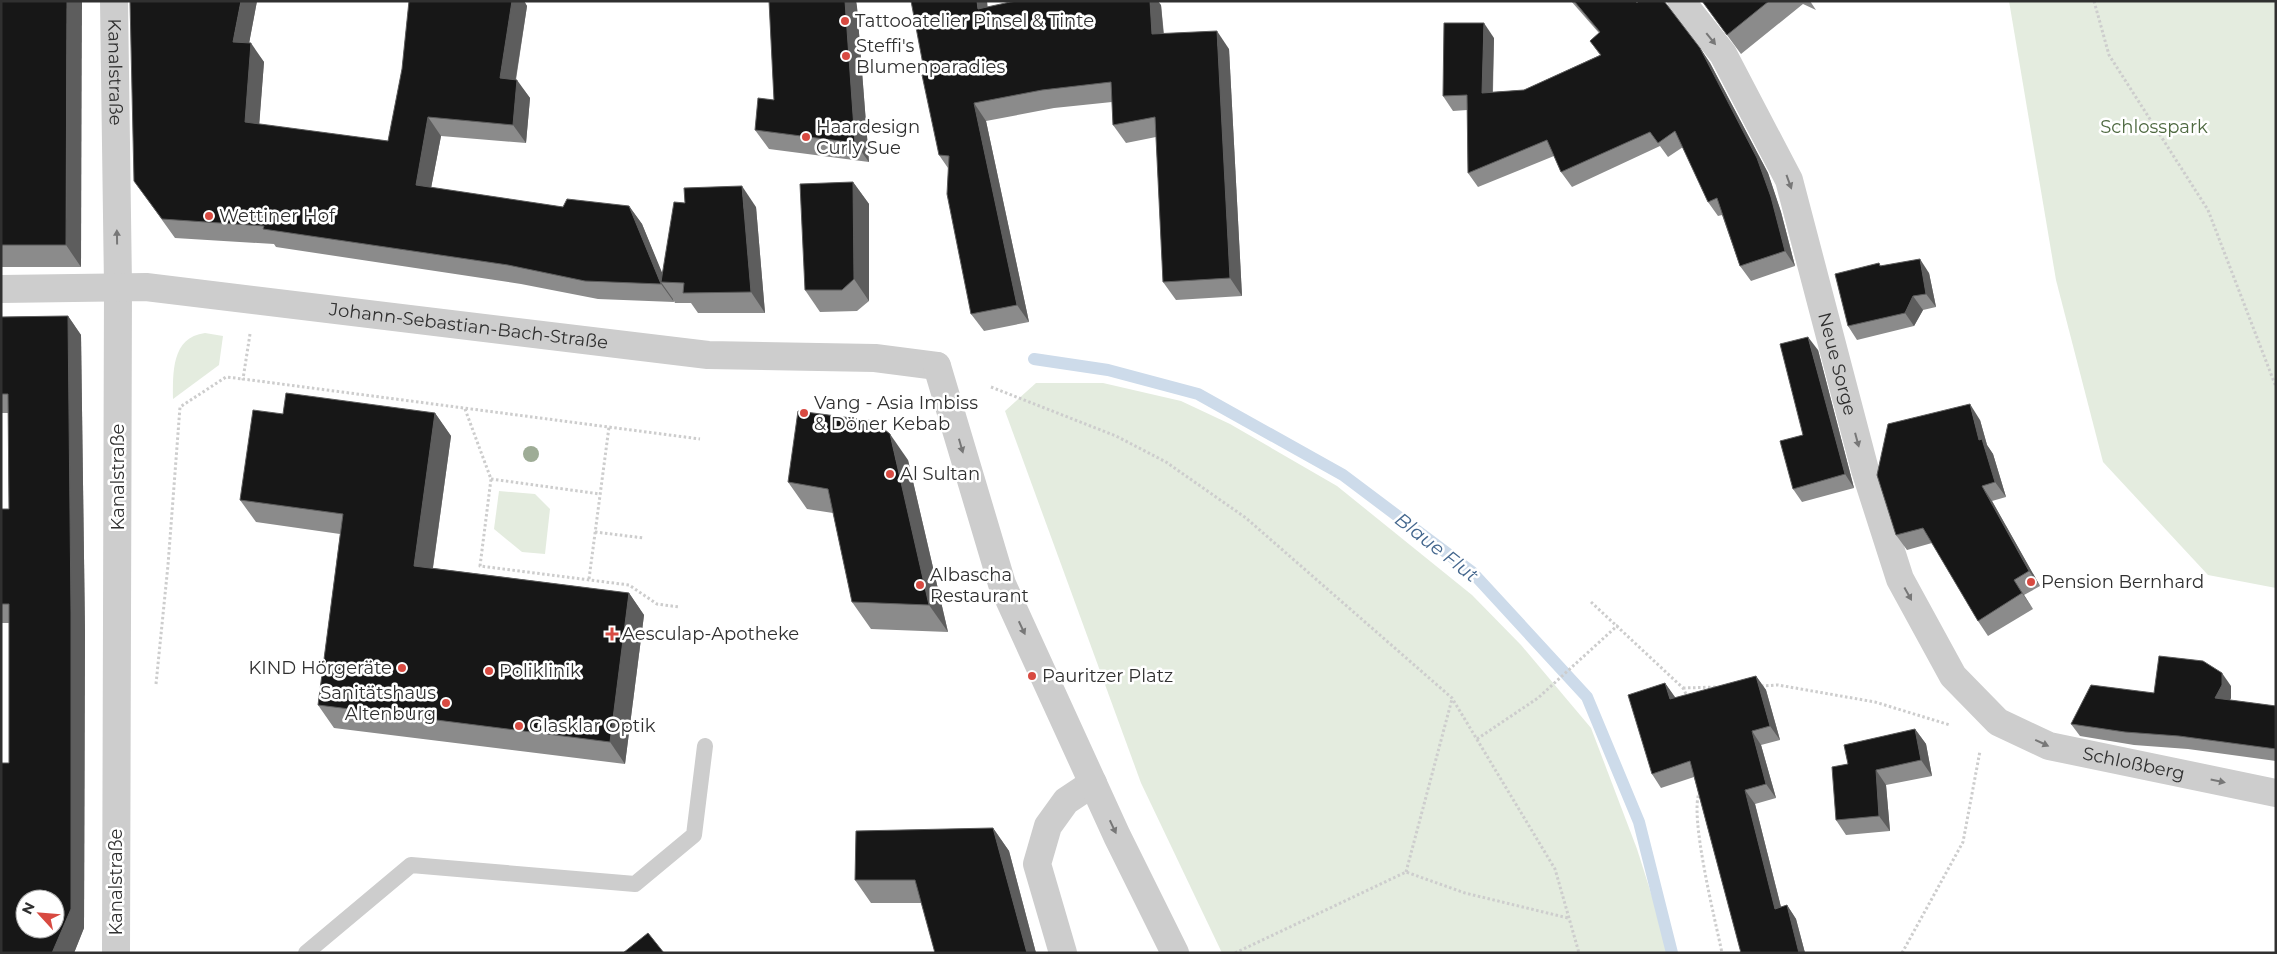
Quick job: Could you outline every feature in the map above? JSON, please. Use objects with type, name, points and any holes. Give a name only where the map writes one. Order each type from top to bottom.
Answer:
[{"type":"street","name":"Kanalstraße","points":[[114,1],[118,286],[116,953]]},
{"type":"street","name":"Neue Sorge","points":[[1681,1],[1723,54],[1789,180],[1865,470],[1900,579],[1954,676],[1998,722]]},
{"type":"street","name":"Johann-Sebastian-Bach-Straße","points":[[1,289],[146,286],[708,355],[875,358],[937,366],[1002,584],[1093,783]]},
{"type":"street","name":"Schloßberg","points":[[1998,722],[2049,746],[2276,793]]},
{"type":"street","points":[[1064,953],[1037,864],[1048,826],[1066,801],[1093,783],[1175,953]]},
{"type":"lane","points":[[306,953],[411,865],[635,884],[694,835],[705,746]]},
{"type":"path","points":[[2094,1],[2109,55],[2208,210],[2276,387]]},
{"type":"path","points":[[243,379],[255,299]]},
{"type":"path","points":[[156,684],[168,565],[180,407],[226,377],[700,439]]},
{"type":"path","points":[[991,387],[1116,436],[1166,462],[1246,518],[1452,698],[1555,869],[1579,953]]},
{"type":"path","points":[[465,409],[491,479],[480,566],[629,585],[657,604],[679,606]]},
{"type":"path","points":[[588,579],[609,427]]},
{"type":"path","points":[[491,479],[600,494]]},
{"type":"path","points":[[595,532],[644,538]]},
{"type":"path","points":[[1591,602],[1618,625],[1683,688],[1690,702]]},
{"type":"path","points":[[1477,739],[1538,698],[1618,625]]},
{"type":"path","points":[[1759,686],[1778,685],[1875,702],[1953,726]]},
{"type":"path","points":[[1683,688],[1721,687]]},
{"type":"path","points":[[1406,872],[1452,698]]},
{"type":"path","points":[[1902,953],[1963,842],[1983,736],[1998,722]]},
{"type":"path","points":[[1701,790],[1697,796],[1697,820],[1722,953]]},
{"type":"path","points":[[1235,953],[1406,872],[1465,893],[1569,918]]},
{"type":"green space","name":"Schlosspark","points":[[2009,1],[2276,1],[2276,588],[2208,575],[2103,462],[2056,280]]},
{"type":"green space","points":[[205,333],[223,336],[219,365],[173,399],[174,368],[180,349],[186,341],[194,336]]},
{"type":"green space","points":[[1036,383],[1103,383],[1181,401],[1230,424],[1337,486],[1472,595],[1521,645],[1591,728],[1637,849],[1670,953],[1222,953],[1141,783],[1005,411]]},
{"type":"green space","points":[[499,491],[535,494],[550,509],[545,554],[522,552],[494,529]]},
{"type":"building","points":[[1,1],[67,1],[66,245],[1,245]]},
{"type":"building","points":[[130,1],[241,1],[233,42],[251,43],[245,122],[388,141],[402,69],[409,1],[512,1],[500,78],[517,80],[513,125],[428,117],[416,185],[563,207],[567,199],[629,206],[661,284],[585,281],[508,265],[263,229],[264,226],[162,219],[134,181]]},
{"type":"building","points":[[769,1],[845,1],[855,143],[755,130],[758,98],[774,100]]},
{"type":"building","points":[[911,1],[977,1],[978,9],[1018,1],[1150,1],[1152,34],[1217,31],[1230,278],[1163,282],[1155,117],[1113,125],[1111,82],[1042,90],[974,103],[1017,305],[971,314],[947,194],[949,156],[939,155],[922,75],[925,75]]},
{"type":"building","points":[[1574,1],[1635,1],[1637,3],[1638,1],[1664,1],[1700,48],[1757,158],[1771,197],[1785,251],[1740,266],[1717,198],[1708,202],[1675,131],[1658,143],[1650,132],[1561,172],[1547,140],[1468,173],[1467,95],[1443,96],[1444,23],[1484,23],[1482,93],[1524,90],[1601,55],[1590,41],[1600,32]]},
{"type":"building","points":[[1702,1],[1769,1],[1727,35]]},
{"type":"building","points":[[853,182],[854,279],[842,290],[805,290],[800,184]]},
{"type":"building","points":[[742,186],[751,292],[683,293],[684,283],[661,282],[674,202],[685,203],[684,188]]},
{"type":"building","points":[[1920,259],[1926,294],[1913,296],[1905,313],[1848,326],[1835,274],[1879,263],[1880,266]]},
{"type":"building","points":[[68,316],[71,612],[71,909],[65,923],[65,889],[15,889],[15,939],[58,939],[52,953],[1,953],[1,763],[9,763],[9,604],[1,604],[1,509],[9,509],[8,394],[1,394],[1,317]]},
{"type":"building","points":[[1808,337],[1845,474],[1793,489],[1780,441],[1803,435],[1780,344]]},
{"type":"building","points":[[286,393],[435,413],[414,566],[629,593],[610,742],[318,705],[343,514],[240,500],[253,410],[283,414]]},
{"type":"building","points":[[1970,404],[1979,440],[1982,439],[1995,482],[1982,486],[2029,571],[2014,580],[2022,593],[1978,621],[1923,528],[1896,535],[1877,475],[1888,424]]},
{"type":"building","points":[[798,411],[874,421],[890,434],[929,605],[852,602],[828,489],[788,482]]},
{"type":"building","points":[[2159,656],[2203,661],[2222,673],[2222,685],[2215,698],[2276,706],[2276,749],[2071,724],[2091,685],[2154,693]]},
{"type":"building","points":[[1756,676],[1770,726],[1752,731],[1766,784],[1745,790],[1775,909],[1787,905],[1799,953],[1741,953],[1690,761],[1652,774],[1628,695],[1665,683],[1670,699]]},
{"type":"building","points":[[1915,729],[1921,760],[1876,770],[1879,816],[1836,820],[1832,767],[1848,764],[1844,745]]},
{"type":"building","points":[[993,828],[1027,953],[935,953],[915,880],[855,880],[856,831]]},
{"type":"building","points":[[648,933],[664,953],[623,953]]},
{"type":"waterway","name":"Blaue Flut","points":[[1034,359],[1108,370],[1198,394],[1343,475],[1472,572],[1587,697],[1639,822],[1672,953]]},
{"type":"place","name":"Tattooatelier Pinsel & Tinte","points":[[845,21]]},
{"type":"place","name":"Steffi's Blumenparadies","points":[[846,56]]},
{"type":"place","name":"Haardesign Curly Sue","points":[[806,137]]},
{"type":"place","name":"Wettiner Hof","points":[[209,216]]},
{"type":"place","name":"Vang - Asia Imbiss & Döner Kebab","points":[[804,413]]},
{"type":"place","name":"Al Sultan","points":[[890,474]]},
{"type":"place","name":"Pension Bernhard","points":[[2031,582]]},
{"type":"place","name":"Albascha Restaurant","points":[[920,585]]},
{"type":"place","name":"Aesculap-Apotheke","points":[[612,634]]},
{"type":"place","name":"KIND Hörgeräte","points":[[402,668]]},
{"type":"place","name":"Poliklinik","points":[[489,671]]},
{"type":"place","name":"Pauritzer Platz","points":[[1032,676]]},
{"type":"place","name":"Sanitätshaus Altenburg","points":[[446,703]]},
{"type":"place","name":"Glasklar Optik","points":[[519,726]]}]
